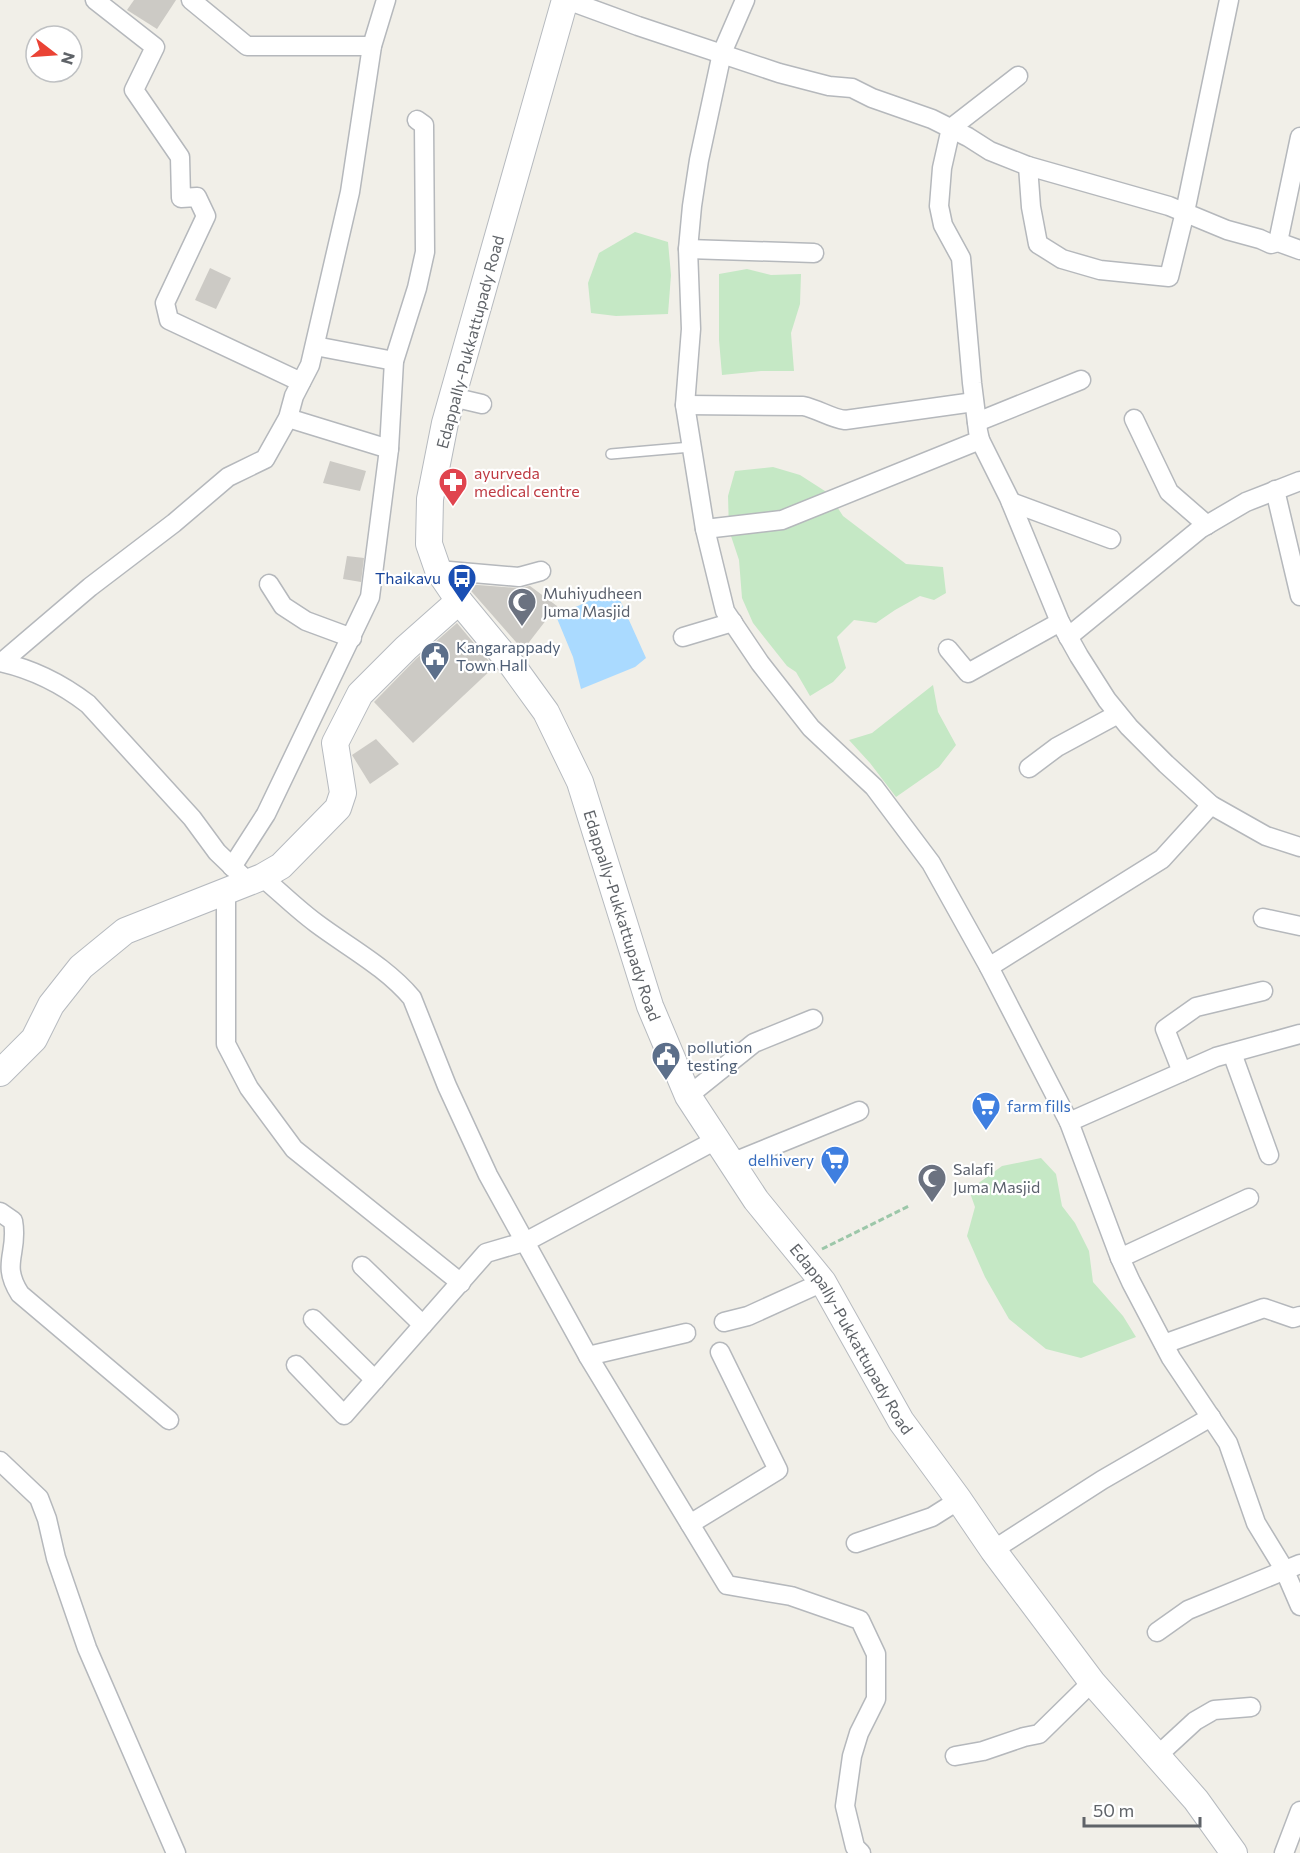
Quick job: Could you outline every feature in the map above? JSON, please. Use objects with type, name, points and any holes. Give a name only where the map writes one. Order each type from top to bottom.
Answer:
[{"type":"main road","name":"Edappally-Pukkattupady Road","points":[[566,0],[452,397],[430,499],[429,544],[438,570],[459,601],[512,664],[546,712],[580,782],[650,1006],[688,1096],[756,1200],[823,1282],[901,1421],[993,1550],[1092,1682],[1196,1800],[1234,1853]]},
{"type":"main road","points":[[0,1073],[34,1039],[51,1005],[81,968],[125,931],[242,879],[281,866],[338,808],[343,793],[335,743],[360,694],[406,648],[459,601]]},
{"type":"street","points":[[95,0],[155,47],[134,90],[180,157],[182,198],[197,197],[206,216],[165,303],[169,320],[301,382]]},
{"type":"street","points":[[191,0],[247,46],[372,46]]},
{"type":"street","points":[[1,662],[90,587],[174,523],[228,477],[265,459],[288,418],[310,365],[350,192],[372,46],[386,0]]},
{"type":"street","points":[[566,0],[779,73],[829,86],[852,88],[951,128],[990,151],[1028,166],[1080,182],[1120,191],[1185,212],[1227,230],[1271,244],[1278,242],[1300,250]]},
{"type":"street","points":[[745,0],[722,53],[699,160],[688,249],[691,329],[685,405],[705,529],[726,611],[760,663],[811,728],[874,787],[931,863],[989,967],[1069,1122],[1120,1258],[1164,1344],[1228,1443],[1256,1523],[1292,1567],[1300,1606]]},
{"type":"street","points":[[1028,166],[1030,207],[1038,244],[1062,259],[1100,270],[1169,277],[1185,212],[1229,0]]},
{"type":"street","points":[[1018,76],[951,128],[942,168],[939,206],[943,225],[961,258],[978,431],[1011,502],[1064,630],[1091,676],[1118,714],[1158,757],[1211,805],[1266,836],[1300,847]]},
{"type":"street","points":[[417,120],[424,125],[424,252],[417,288],[394,361],[389,449],[370,597],[266,814],[242,879],[226,1044],[249,1088],[294,1149],[461,1282]]},
{"type":"street","points":[[1278,242],[1300,137]]},
{"type":"street","points":[[688,249],[814,253]]},
{"type":"street","points":[[315,346],[394,361]]},
{"type":"street","points":[[705,529],[782,520],[978,431],[1081,380]]},
{"type":"street","points":[[452,397],[482,404]]},
{"type":"street","points":[[685,405],[803,406],[845,420],[974,402]]},
{"type":"street","points":[[288,418],[389,449]]},
{"type":"street","points":[[1134,419],[1169,492],[1207,525]]},
{"type":"street","points":[[948,649],[968,673],[1064,630],[1207,525],[1246,502],[1300,481]]},
{"type":"street","points":[[1275,490],[1300,596]]},
{"type":"street","points":[[1011,502],[1111,539]]},
{"type":"street","points":[[438,570],[519,577],[540,572]]},
{"type":"street","points":[[269,584],[283,606],[306,621],[351,638]]},
{"type":"street","points":[[683,637],[733,622]]},
{"type":"street","points":[[1,662],[38,674],[59,684],[88,704],[192,818],[217,852],[242,879],[315,922],[402,986],[412,998],[447,1086],[483,1165],[588,1356],[727,1585],[791,1596],[860,1620],[876,1654],[876,1699],[859,1733],[852,1756],[845,1806],[855,1847],[861,1853]]},
{"type":"street","points":[[1029,768],[1057,747],[1118,714]]},
{"type":"street","points":[[989,967],[1162,859],[1211,805]]},
{"type":"street","points":[[1263,918],[1300,926]]},
{"type":"street","points":[[1182,1072],[1165,1029],[1196,1006],[1263,991]]},
{"type":"street","points":[[688,1096],[754,1043],[813,1019]]},
{"type":"street","points":[[1069,1122],[1216,1057],[1300,1034]]},
{"type":"street","points":[[1232,1053],[1269,1155]]},
{"type":"street","points":[[731,1163],[859,1111]]},
{"type":"street","points":[[296,1365],[344,1415],[486,1253],[526,1242],[716,1140]]},
{"type":"street","points":[[1120,1258],[1249,1198]]},
{"type":"street","points":[[0,1212],[13,1221],[15,1232],[8,1270],[10,1281],[20,1294],[169,1420]]},
{"type":"street","points":[[362,1266],[423,1325]]},
{"type":"street","points":[[724,1322],[748,1316],[823,1282]]},
{"type":"street","points":[[1164,1344],[1264,1308],[1293,1318],[1300,1316]]},
{"type":"street","points":[[313,1319],[375,1380]]},
{"type":"street","points":[[588,1356],[686,1333]]},
{"type":"street","points":[[690,1524],[778,1470],[720,1352]]},
{"type":"street","points":[[993,1550],[1101,1480],[1211,1417]]},
{"type":"street","points":[[0,1461],[39,1498],[47,1519],[56,1558],[87,1648],[176,1853]]},
{"type":"street","points":[[856,1543],[932,1517],[959,1500]]},
{"type":"street","points":[[1157,1632],[1188,1610],[1292,1567]]},
{"type":"street","points":[[955,1756],[982,1751],[1039,1734],[1092,1682]]},
{"type":"street","points":[[1157,1756],[1195,1721],[1214,1710],[1251,1707]]},
{"type":"street","points":[[1284,1853],[1300,1811]]},
{"type":"lane","points":[[611,454],[692,447]]},
{"type":"path","points":[[804,1258],[909,1206]]},
{"type":"green space","points":[[635,232],[668,242],[671,275],[668,314],[616,316],[591,313],[588,283],[599,253]]},
{"type":"green space","points":[[747,269],[771,275],[801,274],[800,304],[791,333],[794,371],[761,371],[722,375],[719,340],[719,274]]},
{"type":"green space","points":[[773,467],[800,475],[828,493],[843,516],[906,564],[943,567],[946,593],[934,600],[920,596],[876,623],[854,620],[837,637],[846,668],[833,682],[810,696],[796,672],[787,666],[753,623],[742,598],[739,560],[729,530],[728,496],[735,471]]},
{"type":"green space","points":[[933,685],[938,712],[956,745],[939,767],[896,797],[849,740],[872,733]]},
{"type":"green space","points":[[1041,1158],[1056,1174],[1062,1206],[1075,1223],[1089,1251],[1093,1282],[1123,1316],[1136,1337],[1081,1358],[1046,1349],[1009,1319],[985,1277],[967,1236],[975,1207],[969,1190],[1002,1166]]},
{"type":"water","points":[[615,589],[646,658],[635,667],[581,689],[573,657],[556,616]]},
{"type":"building","points":[[134,0],[176,0],[157,29],[127,10]]},
{"type":"building","points":[[210,268],[231,278],[216,309],[195,300]]},
{"type":"building","points":[[330,461],[366,471],[360,491],[323,483]]},
{"type":"building","points":[[347,556],[364,558],[361,582],[343,579]]},
{"type":"building","name":"Muhiyudheen Juma Masjid","points":[[465,584],[518,588],[530,586],[557,606],[523,650]]},
{"type":"building","name":"Kangarappady Town Hall","points":[[457,623],[494,667],[413,743],[374,702],[416,659]]},
{"type":"building","points":[[376,739],[399,764],[370,784],[352,755]]},
{"type":"place","name":"ayurveda medical centre","points":[[453,508]]},
{"type":"place","name":"Thaikavu","points":[[462,604]]},
{"type":"place","name":"Muhiyudheen Juma Masjid","points":[[522,628]]},
{"type":"place","name":"Kangarappady Town Hall","points":[[435,682]]},
{"type":"place","name":"pollution testing","points":[[666,1082]]},
{"type":"place","name":"farm fills","points":[[986,1132]]},
{"type":"place","name":"delhivery","points":[[835,1186]]},
{"type":"place","name":"Salafi Juma Masjid","points":[[932,1204]]}]
